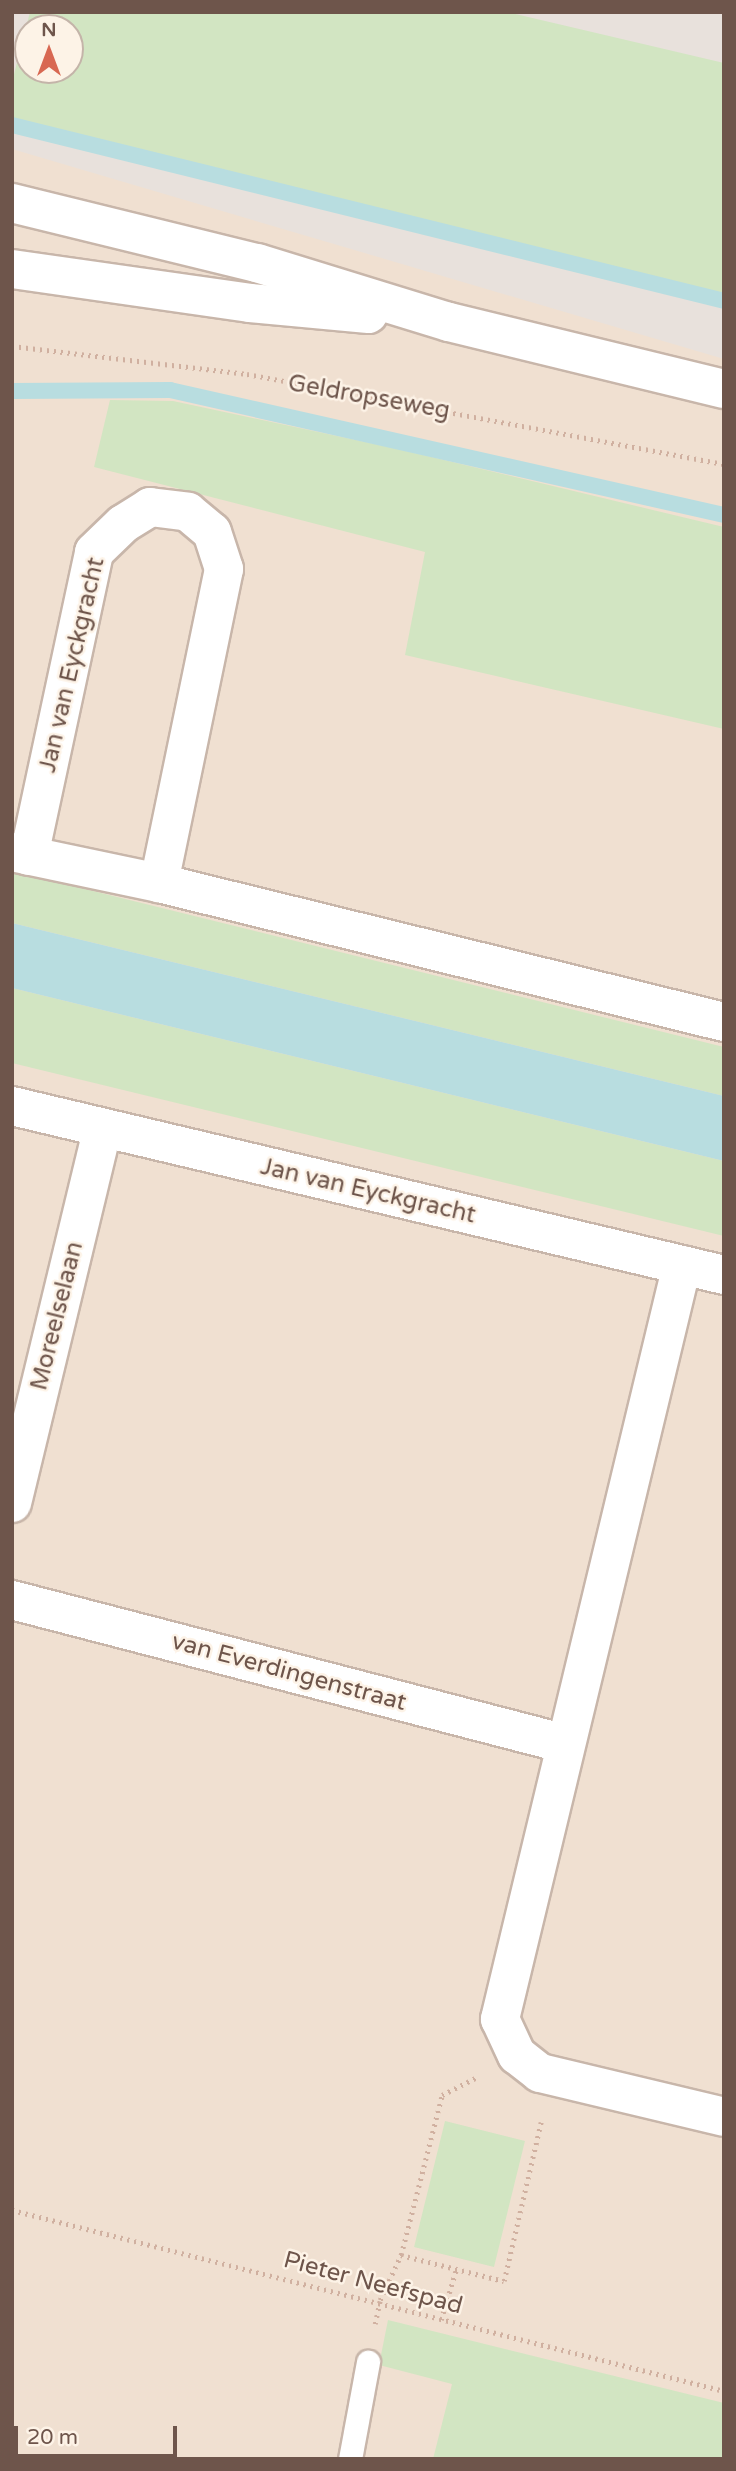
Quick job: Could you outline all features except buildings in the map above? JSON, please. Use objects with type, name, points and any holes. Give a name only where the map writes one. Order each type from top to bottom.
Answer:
[{"type":"street","points":[[12,203],[257,263],[449,322],[724,389]]},
{"type":"street","points":[[12,269],[250,303],[449,322]]},
{"type":"street","name":"Jan van Eyckgracht","points":[[159,883],[224,569],[212,532],[188,512],[150,507],[123,524],[94,552],[21,854],[159,883],[724,1022]]},
{"type":"street","name":"Jan van Eyckgracht","points":[[12,1106],[724,1275]]},
{"type":"street","name":"Moreelselaan","points":[[12,1503],[103,1128]]},
{"type":"street","points":[[682,1265],[500,2019],[517,2055],[551,2077],[724,2117]]},
{"type":"street","name":"van Everdingenstraat","points":[[12,1600],[566,1744]]},
{"type":"lane","points":[[350,2459],[368,2362]]},
{"type":"path","name":"Geldropseweg","points":[[12,346],[247,374],[724,464]]},
{"type":"path","points":[[368,2362],[380,2300],[401,2255],[442,2095],[517,2055]]},
{"type":"path","points":[[401,2255],[504,2281],[551,2077]]},
{"type":"path","name":"Pieter Neefspad","points":[[12,2210],[380,2300],[441,2320],[724,2391]]},
{"type":"path","points":[[441,2320],[456,2270]]},
{"type":"shaded area","points":[[12,12],[724,12],[724,2459],[12,2459]]},
{"type":"shaded area","points":[[12,12],[724,12],[724,359],[12,149]]},
{"type":"green space","points":[[30,12],[507,12],[724,63],[724,304],[12,126],[14,74],[14,84],[84,84],[84,14]]},
{"type":"green space","points":[[110,400],[173,401],[398,449],[724,527],[724,729],[405,655],[425,552],[94,467]]},
{"type":"green space","points":[[12,871],[724,1047],[724,1096],[12,923]]},
{"type":"green space","points":[[12,988],[724,1161],[724,1236],[12,1063]]},
{"type":"green space","points":[[445,2121],[525,2141],[494,2267],[414,2247]]},
{"type":"green space","points":[[388,2320],[724,2403],[724,2459],[433,2459],[452,2384],[379,2365]]},
{"type":"water","points":[[12,923],[724,1096],[724,1161],[12,988]]},
{"type":"waterway","points":[[12,125],[724,301]]},
{"type":"waterway","points":[[12,391],[170,390],[724,515]]}]
